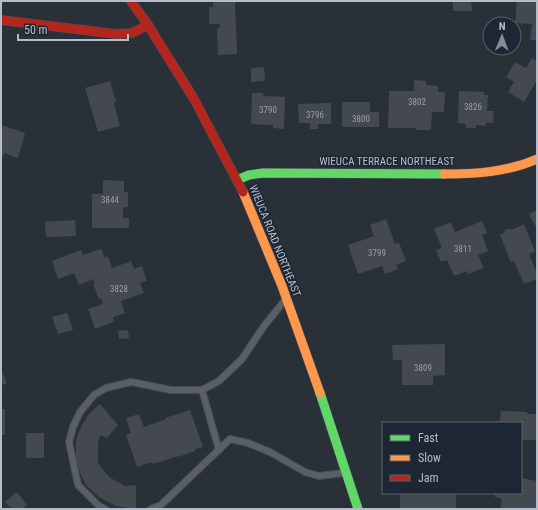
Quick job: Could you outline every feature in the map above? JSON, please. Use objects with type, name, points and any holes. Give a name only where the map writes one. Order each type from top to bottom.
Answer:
[{"type":"street","name":"WIEUCA ROAD NORTHEAST","points":[[131,1],[148,25],[194,99],[237,180],[254,218],[286,299],[318,387],[358,509]]},
{"type":"street","points":[[1,20],[116,34],[132,33],[148,25]]},
{"type":"street","name":"WIEUCA TERRACE NORTHEAST","points":[[237,180],[249,175],[263,173],[464,174],[492,172],[518,167],[537,159]]},
{"type":"lane","points":[[105,509],[99,506],[78,485],[69,442],[73,427],[80,412],[89,400],[94,395],[106,388],[131,382],[171,390],[202,390],[220,381],[242,359],[264,326],[286,299]]},
{"type":"lane","points":[[202,390],[219,450]]},
{"type":"lane","points":[[151,509],[161,505],[230,439],[248,443],[270,452],[305,472],[319,476],[345,473]]},
{"type":"building","points":[[213,1],[235,1],[237,54],[218,55],[217,28],[220,27],[220,24],[209,24],[209,7],[213,7]]},
{"type":"building","points":[[453,1],[471,1],[472,11],[453,11]]},
{"type":"building","points":[[517,1],[537,1],[537,40],[530,40],[532,24],[522,23],[522,16],[516,16]]},
{"type":"building","points":[[532,58],[537,61],[537,80],[524,102],[508,92],[514,82],[506,77],[515,62],[526,68]]},
{"type":"building","points":[[264,67],[265,81],[251,82],[251,68]]},
{"type":"building","points":[[414,80],[426,81],[426,85],[438,86],[438,92],[445,92],[444,112],[432,112],[431,130],[416,130],[416,128],[388,128],[389,91],[414,91]]},
{"type":"building","points":[[110,81],[116,102],[114,103],[120,126],[98,132],[85,88]]},
{"type":"building","points":[[459,91],[484,92],[484,95],[488,95],[487,111],[494,111],[493,123],[486,123],[486,126],[476,125],[476,128],[466,128],[466,124],[458,123]]},
{"type":"building","points":[[252,93],[264,93],[263,96],[285,97],[284,129],[273,128],[273,125],[251,124]]},
{"type":"building","points":[[342,102],[370,102],[370,112],[379,112],[379,127],[342,127]]},
{"type":"building","points":[[331,103],[331,124],[318,124],[318,129],[310,129],[310,123],[299,123],[298,104]]},
{"type":"building","points":[[1,125],[25,133],[18,158],[4,153],[3,157],[1,156]]},
{"type":"building","points":[[103,180],[124,181],[124,192],[128,192],[128,207],[123,207],[123,218],[129,218],[129,228],[92,228],[92,194],[103,194]]},
{"type":"building","points":[[537,210],[537,229],[529,214]]},
{"type":"building","points":[[386,219],[395,244],[399,243],[406,261],[396,265],[398,269],[385,274],[382,266],[358,274],[348,245],[374,236],[370,225]]},
{"type":"building","points":[[75,220],[76,236],[46,237],[45,222]]},
{"type":"building","points":[[482,221],[487,233],[482,235],[488,251],[478,255],[484,268],[468,274],[467,271],[454,276],[447,260],[441,262],[436,250],[442,248],[434,229],[451,222],[455,232]]},
{"type":"building","points":[[524,224],[535,251],[529,254],[537,274],[537,279],[524,284],[514,261],[511,263],[500,235],[505,232],[504,230],[510,228],[511,230]]},
{"type":"building","points":[[101,249],[105,258],[108,256],[112,268],[131,261],[134,269],[142,266],[147,281],[140,283],[144,293],[121,301],[125,313],[113,317],[114,322],[95,329],[88,309],[103,304],[101,298],[99,299],[93,284],[95,284],[93,279],[79,285],[74,273],[58,279],[52,261],[81,250],[83,255]]},
{"type":"building","points":[[67,313],[73,330],[58,334],[52,317]]},
{"type":"building","points":[[128,330],[129,338],[119,339],[118,331]]},
{"type":"building","points":[[445,344],[445,375],[433,376],[433,385],[402,385],[402,360],[393,360],[392,345]]},
{"type":"building","points":[[1,369],[7,383],[1,385]]},
{"type":"building","points":[[100,404],[118,425],[107,438],[101,435],[98,442],[98,463],[109,477],[125,486],[136,485],[136,509],[116,506],[99,497],[87,486],[80,473],[76,458],[76,442],[78,434],[89,414]]},
{"type":"building","points":[[1,409],[5,409],[5,435],[1,435]]},
{"type":"building","points":[[190,410],[203,447],[178,457],[153,464],[152,462],[137,467],[126,435],[131,433],[126,418],[139,414],[144,427]]},
{"type":"building","points":[[501,411],[537,414],[537,440],[522,440],[522,422],[494,422],[500,421]]},
{"type":"building","points":[[26,433],[44,433],[44,458],[26,458]]},
{"type":"building","points":[[522,478],[537,481],[537,509],[500,509],[502,499],[495,497],[495,494],[522,494]]},
{"type":"building","points":[[17,492],[27,505],[22,509],[11,509],[5,502]]},
{"type":"building","points":[[400,494],[456,494],[456,509],[400,509]]},
{"type":"traffic: fast","points":[[237,180],[249,175],[263,173],[444,174]]},
{"type":"traffic: fast","points":[[320,393],[358,509]]},
{"type":"traffic: slow","points":[[444,174],[492,171],[515,167],[537,159]]},
{"type":"traffic: slow","points":[[243,192],[282,286],[320,393]]},
{"type":"traffic: jam","points":[[131,1],[148,25],[194,99],[243,192]]},
{"type":"traffic: jam","points":[[1,20],[116,34],[132,33],[148,25]]}]
